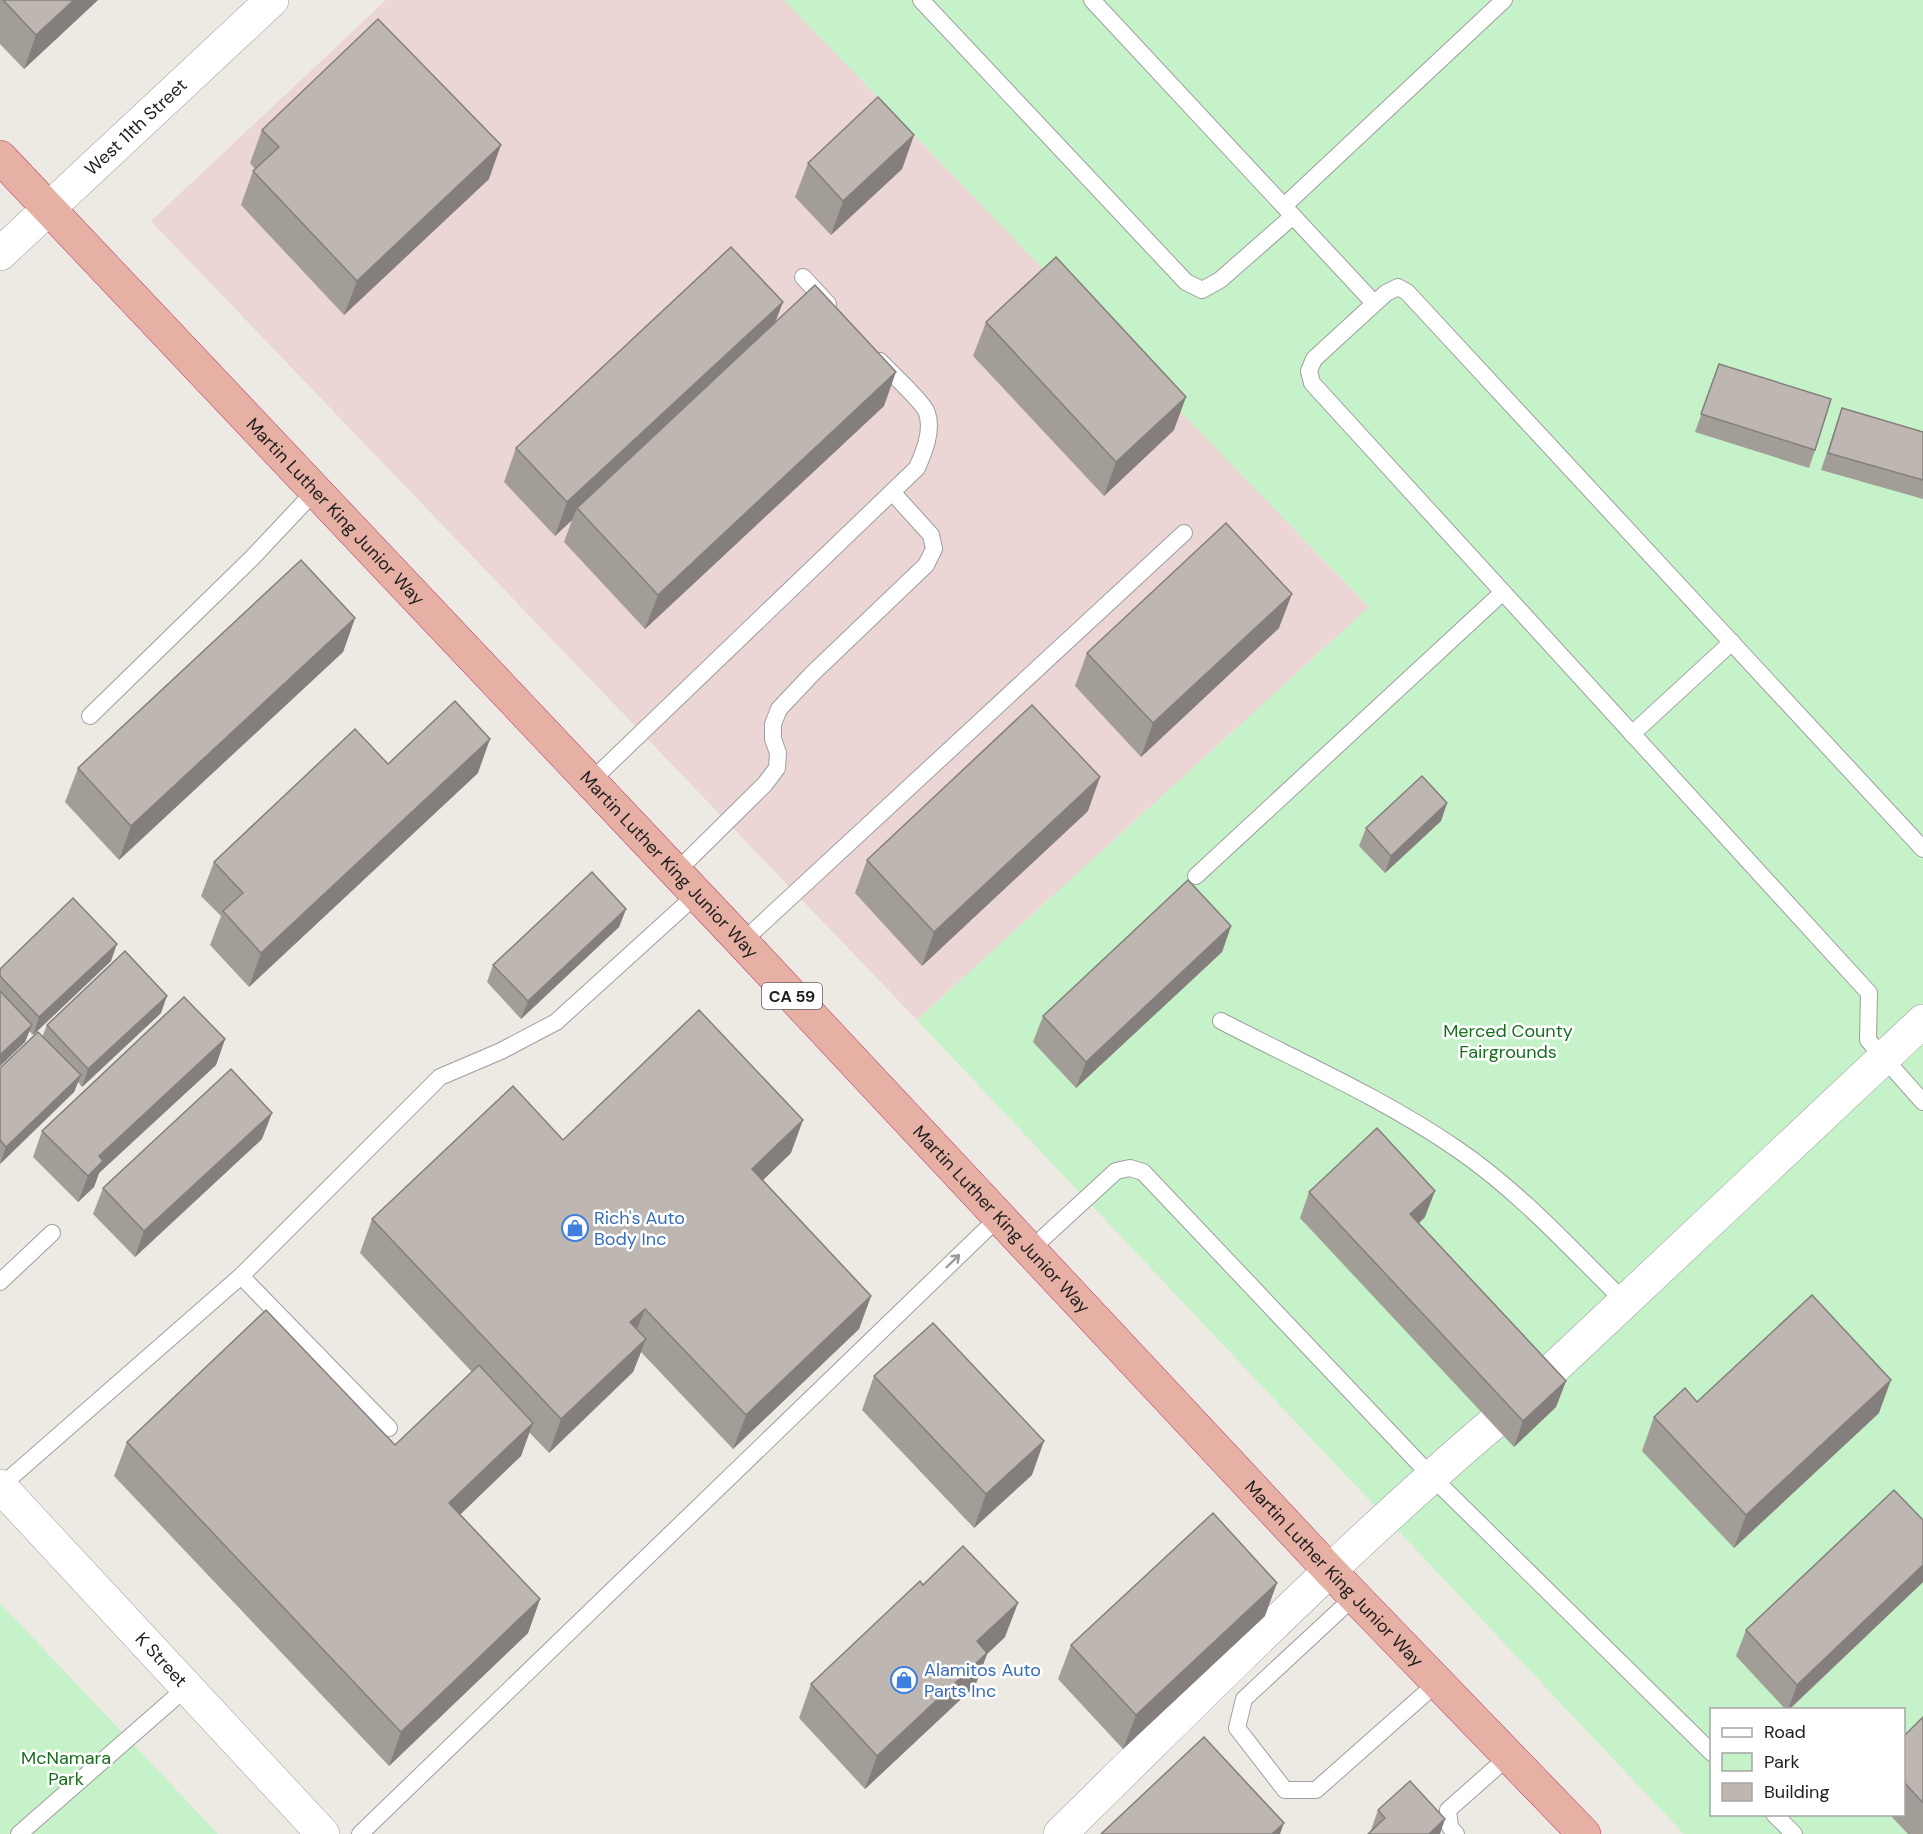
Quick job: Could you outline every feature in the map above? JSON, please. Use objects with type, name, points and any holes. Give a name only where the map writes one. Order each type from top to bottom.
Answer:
[{"type":"highway","name":"Martin Luther King Junior Way","points":[[0,157],[742,942],[1330,1571],[1584,1834]]},
{"type":"street","name":"West 11th Street","points":[[0,254],[272,0]]},
{"type":"street","points":[[1536,1386],[1923,1021]]},
{"type":"street","points":[[1060,1834],[1330,1571],[1431,1476],[1492,1424]]},
{"type":"street","name":"K Street","points":[[0,1486],[323,1834]]},
{"type":"lane","points":[[921,0],[1186,282],[1202,290],[1220,280],[1504,0]]},
{"type":"lane","points":[[1092,0],[1374,303]]},
{"type":"lane","points":[[803,277],[842,319]]},
{"type":"lane","points":[[1923,849],[1407,292],[1398,287],[1386,293],[1314,359],[1309,371],[1312,383],[1869,993],[1868,1040],[1923,1102]]},
{"type":"lane","points":[[590,782],[917,468],[925,450],[929,432],[927,412],[865,345]]},
{"type":"lane","points":[[90,716],[252,558],[315,491]]},
{"type":"lane","points":[[0,1486],[241,1276],[440,1077],[501,1052],[556,1022],[686,883],[777,768],[778,753],[773,739],[773,724],[779,709],[813,673],[926,565],[934,549],[931,535],[893,493]]},
{"type":"lane","points":[[742,942],[1184,532]]},
{"type":"lane","points":[[1196,876],[1503,592]]},
{"type":"lane","points":[[1632,734],[1732,642]]},
{"type":"lane","points":[[1221,1021],[1410,1118],[1458,1150],[1512,1190],[1625,1302]]},
{"type":"lane","points":[[1030,1250],[1116,1171],[1130,1168],[1143,1172],[1431,1476],[1710,1751]]},
{"type":"lane","points":[[360,1834],[999,1217]]},
{"type":"lane","points":[[0,1282],[52,1233]]},
{"type":"lane","points":[[241,1276],[389,1428]]},
{"type":"lane","points":[[1355,1596],[1244,1699],[1237,1728],[1285,1790],[1316,1790],[1438,1682]]},
{"type":"lane","points":[[19,1834],[187,1687]]},
{"type":"lane","points":[[1456,1834],[1450,1827],[1448,1810],[1509,1756]]},
{"type":"lane","points":[[1775,1816],[1794,1834]]},
{"type":"shaded area","points":[[386,0],[784,0],[1369,607],[917,1020],[151,221]]},
{"type":"green space","name":"Merced County Fairgrounds","points":[[784,0],[1923,0],[1923,1834],[1684,1834],[917,1020],[1369,607]]},
{"type":"green space","name":"McNamara Park","points":[[0,1603],[218,1834],[0,1834]]},
{"type":"building","points":[[3,0],[74,0],[36,35]]},
{"type":"building","points":[[378,19],[501,145],[357,281],[253,171],[279,147],[262,130]]},
{"type":"building","points":[[878,97],[914,135],[843,201],[808,163]]},
{"type":"building","points":[[731,247],[783,302],[567,502],[516,448]]},
{"type":"building","points":[[1056,257],[1186,397],[1116,462],[986,322]]},
{"type":"building","points":[[815,285],[896,372],[658,595],[577,508]]},
{"type":"building","points":[[1719,364],[1831,399],[1815,450],[1701,414]]},
{"type":"building","points":[[1842,408],[1923,432],[1923,480],[1828,453]]},
{"type":"building","points":[[1226,523],[1292,594],[1153,723],[1087,653]]},
{"type":"building","points":[[301,560],[355,618],[131,826],[78,768]]},
{"type":"building","points":[[455,701],[490,739],[261,953],[223,911],[243,893],[214,862],[355,729],[388,764]]},
{"type":"building","points":[[1032,705],[1100,777],[934,932],[867,860]]},
{"type":"building","points":[[1422,776],[1447,803],[1391,856],[1366,828]]},
{"type":"building","points":[[592,872],[626,909],[528,1001],[493,965]]},
{"type":"building","points":[[1188,880],[1231,926],[1086,1062],[1043,1016]]},
{"type":"building","points":[[73,898],[117,944],[39,1017],[0,976],[0,969]]},
{"type":"building","points":[[125,951],[167,996],[88,1069],[47,1025]]},
{"type":"building","points":[[0,991],[32,1025],[0,1055]]},
{"type":"building","points":[[184,997],[225,1039],[99,1156],[103,1161],[88,1176],[42,1131]]},
{"type":"building","name":"Rich's Auto Body Inc","points":[[699,1010],[803,1120],[752,1169],[871,1296],[746,1415],[645,1309],[630,1322],[646,1339],[561,1419],[372,1219],[513,1086],[563,1140]]},
{"type":"building","points":[[38,1032],[81,1075],[6,1147],[0,1140],[0,1068]]},
{"type":"building","points":[[231,1069],[272,1113],[144,1231],[103,1188]]},
{"type":"building","points":[[1377,1128],[1435,1191],[1410,1214],[1566,1381],[1523,1421],[1309,1192]]},
{"type":"building","points":[[1812,1295],[1891,1380],[1746,1515],[1654,1417],[1685,1388],[1697,1402]]},
{"type":"building","points":[[266,1310],[395,1445],[479,1365],[533,1423],[449,1503],[540,1599],[401,1732],[127,1442]]},
{"type":"building","points":[[933,1323],[1044,1441],[986,1494],[874,1376]]},
{"type":"building","points":[[1894,1490],[1923,1520],[1923,1565],[1797,1685],[1746,1630]]},
{"type":"building","name":"Alamitos Auto Parts Inc","points":[[1213,1513],[1277,1583],[1136,1715],[1071,1645]]},
{"type":"building","name":"Alamitos Auto Parts Inc","points":[[963,1546],[1018,1603],[977,1641],[987,1653],[877,1756],[811,1684],[920,1581],[923,1585]]},
{"type":"building","points":[[1923,1717],[1923,1803],[1905,1783],[1905,1735]]},
{"type":"building","points":[[1204,1737],[1284,1823],[1272,1834],[1101,1834]]},
{"type":"building","points":[[1410,1781],[1445,1819],[1429,1834],[1368,1834],[1385,1818],[1378,1810]]},
{"type":"place","name":"Rich's Auto Body Inc","points":[[575,1228]]},
{"type":"place","name":"Alamitos Auto Parts Inc","points":[[904,1680]]}]
